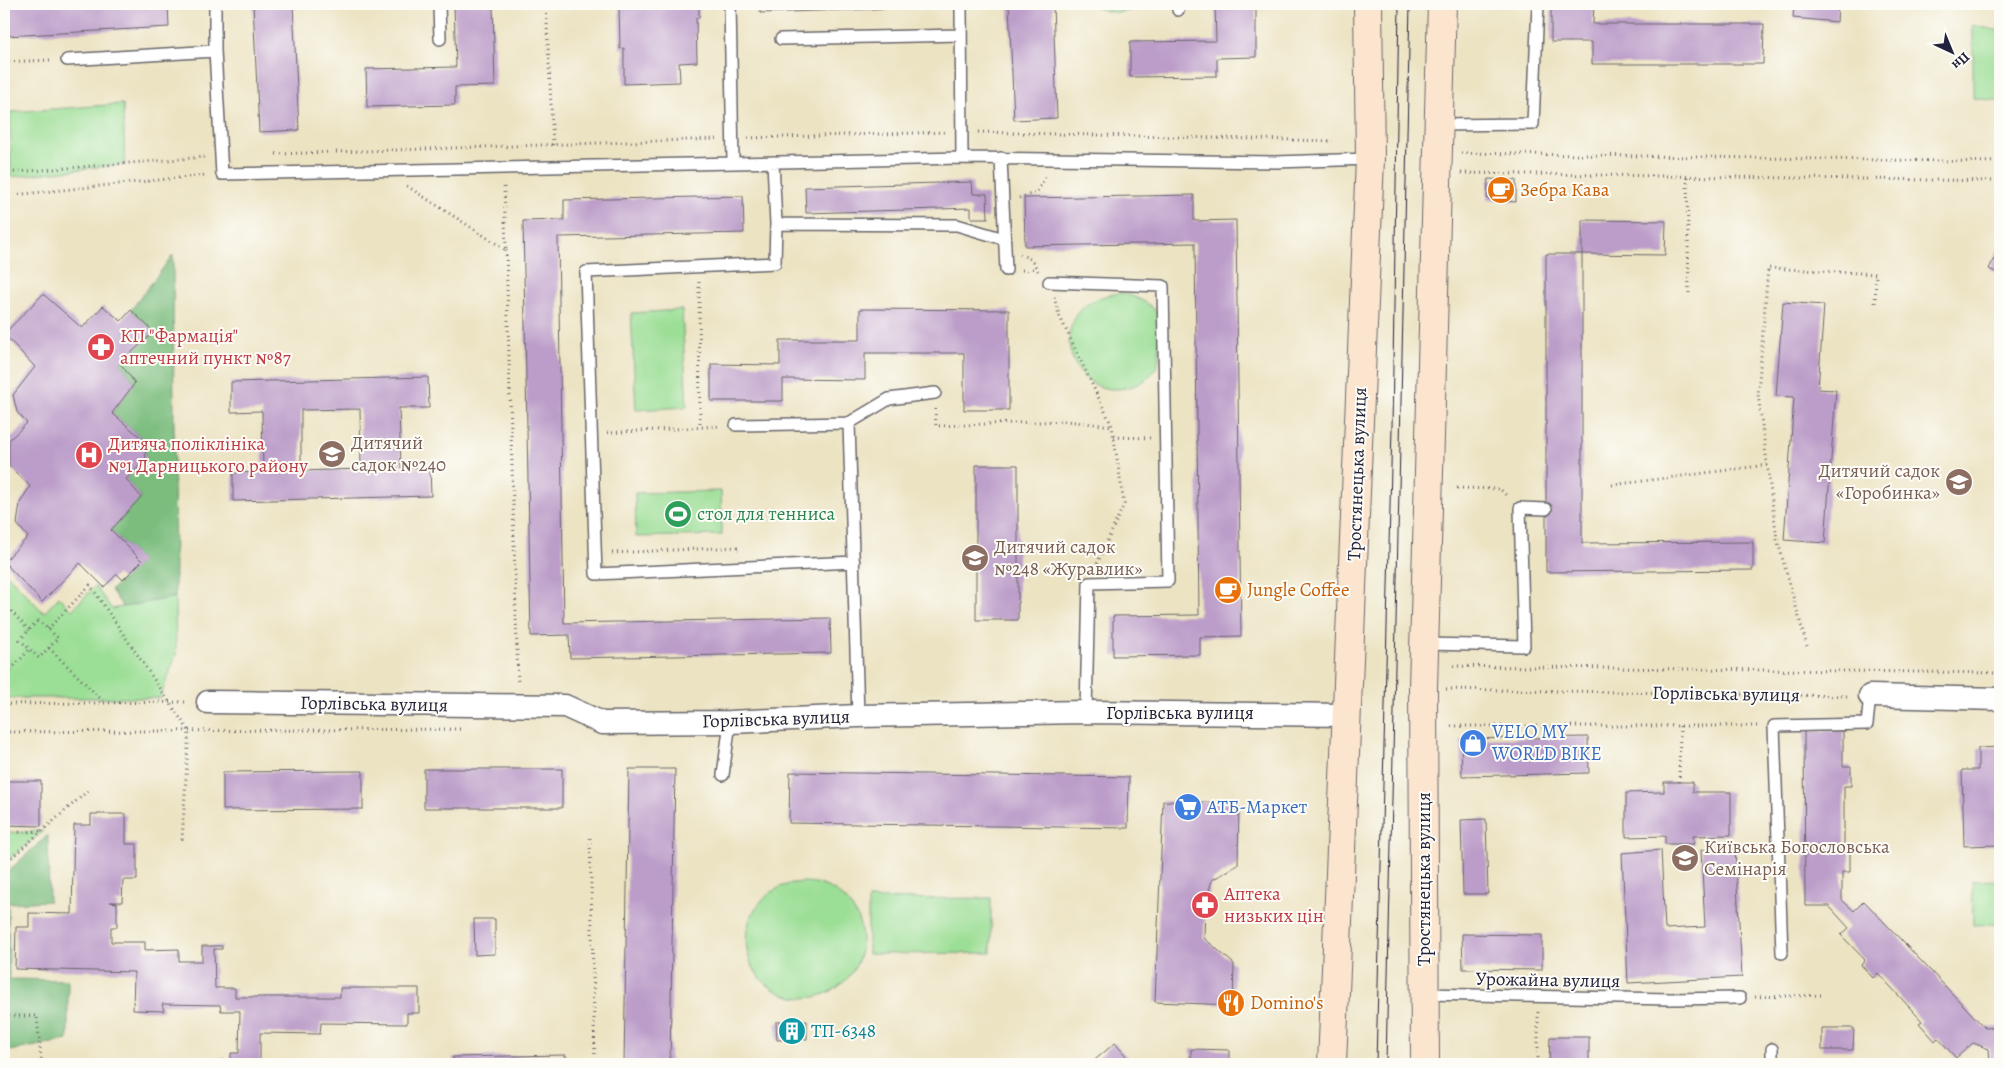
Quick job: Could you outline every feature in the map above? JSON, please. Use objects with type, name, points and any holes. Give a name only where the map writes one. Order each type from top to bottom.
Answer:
[{"type":"main road","name":"Тростянецька вулиця","points":[[1332,1064],[1370,160],[1368,4]]},
{"type":"main road","name":"Тростянецька вулиця","points":[[1425,1064],[1424,644],[1442,4]]},
{"type":"street","points":[[1870,696],[2000,699]]},
{"type":"street","name":"Горлівська вулиця","points":[[208,702],[565,706],[602,723],[730,722],[858,716],[1086,712],[1346,715]]},
{"type":"lane","points":[[215,4],[215,50],[222,174],[733,161],[773,162],[962,158],[1275,162],[1370,160]]},
{"type":"lane","points":[[439,4],[440,39]]},
{"type":"lane","points":[[730,4],[733,161]]},
{"type":"lane","points":[[962,4],[962,158]]},
{"type":"lane","points":[[1439,125],[1533,124],[1538,4]]},
{"type":"lane","points":[[781,39],[961,35]]},
{"type":"lane","points":[[67,60],[215,50]]},
{"type":"lane","points":[[1001,158],[1006,270]]},
{"type":"lane","points":[[773,162],[776,224],[775,263],[586,272],[596,574],[854,562]]},
{"type":"lane","points":[[776,224],[957,225],[1004,239]]},
{"type":"lane","points":[[1049,282],[1163,286],[1168,582],[1089,583],[1086,712]]},
{"type":"lane","points":[[736,425],[849,423],[889,399],[935,393]]},
{"type":"lane","points":[[849,423],[858,716]]},
{"type":"lane","points":[[1424,644],[1524,646],[1520,508],[1546,509]]},
{"type":"lane","points":[[1782,953],[1774,726],[1867,724],[1870,696]]},
{"type":"lane","points":[[723,775],[730,722]]},
{"type":"lane","name":"Урожайна вулиця","points":[[1425,994],[1670,999],[1740,998]]},
{"type":"lane","points":[[1772,1049],[1772,1064]]},
{"type":"path","points":[[546,4],[554,145]]},
{"type":"path","points":[[4,62],[67,60]]},
{"type":"path","points":[[270,154],[962,132],[1333,141]]},
{"type":"path","points":[[1461,153],[2000,162]]},
{"type":"path","points":[[4,173],[221,156]]},
{"type":"path","points":[[1018,198],[1038,192],[1054,159]]},
{"type":"path","points":[[504,167],[518,706]]},
{"type":"path","points":[[382,170],[506,250]]},
{"type":"path","points":[[1460,173],[2000,181]]},
{"type":"path","points":[[4,196],[222,174]]},
{"type":"path","points":[[1686,176],[1689,295]]},
{"type":"path","points":[[1808,646],[1777,539],[1758,394],[1768,268],[1876,274],[1875,308]]},
{"type":"path","points":[[1049,282],[1059,315],[1112,426],[1124,504],[1089,583]]},
{"type":"path","points":[[699,291],[700,427]]},
{"type":"path","points":[[935,393],[936,426],[1066,421],[1112,426]]},
{"type":"path","points":[[624,432],[736,425]]},
{"type":"path","points":[[1114,437],[1166,438]]},
{"type":"path","points":[[4,452],[9,452]]},
{"type":"path","points":[[1612,484],[1767,465]]},
{"type":"path","points":[[1457,488],[1500,489],[1520,508]]},
{"type":"path","points":[[596,554],[738,547]]},
{"type":"path","points":[[48,629],[90,585],[189,731],[182,840]]},
{"type":"path","points":[[4,604],[29,630]]},
{"type":"path","points":[[38,620],[48,629],[58,638],[39,658],[20,640],[38,620]]},
{"type":"path","points":[[49,648],[105,703]]},
{"type":"path","points":[[4,677],[30,649]]},
{"type":"path","points":[[1453,666],[2000,673]]},
{"type":"path","name":"Горлівська вулиця","points":[[1452,689],[1870,696]]},
{"type":"path","points":[[4,704],[208,702]]},
{"type":"path","points":[[1451,726],[1774,726]]},
{"type":"path","points":[[1679,782],[1680,726]]},
{"type":"path","points":[[4,732],[466,729]]},
{"type":"path","points":[[4,864],[90,789]]},
{"type":"path","points":[[4,833],[43,831]]},
{"type":"path","points":[[590,838],[595,1064]]},
{"type":"path","points":[[1740,998],[1823,995]]},
{"type":"path","points":[[1538,997],[1538,1064]]},
{"type":"path","points":[[4,1016],[37,1016],[41,1059]]},
{"type":"green space","points":[[1088,4],[1144,4],[1123,12],[1109,12]]},
{"type":"green space","points":[[1973,25],[2000,31],[2000,101],[1973,98]]},
{"type":"green space","points":[[123,104],[125,164],[11,177],[10,112]]},
{"type":"green space","points":[[173,255],[175,597],[123,607],[111,590],[142,561],[111,530],[141,497],[126,479],[146,460],[144,440],[112,413],[135,383],[120,363],[153,332],[131,310]]},
{"type":"green space","points":[[1121,293],[1150,305],[1157,314],[1159,320],[1159,360],[1154,371],[1141,383],[1125,388],[1104,388],[1088,380],[1076,366],[1070,348],[1070,330],[1079,313],[1095,300]]},
{"type":"green space","points":[[682,310],[687,407],[636,410],[631,313]]},
{"type":"green space","name":"стол для тенниса","points":[[721,491],[722,535],[636,537],[635,493]]},
{"type":"green space","points":[[4,571],[44,613],[59,597],[72,610],[95,586],[112,609],[175,597],[176,655],[160,698],[4,698]]},
{"type":"green space","points":[[43,831],[4,864],[4,833]]},
{"type":"green space","points":[[48,835],[49,901],[8,903],[9,979],[68,980],[68,1040],[4,1052],[4,875]]},
{"type":"green space","points":[[2000,880],[2000,924],[1973,925],[1972,881]]},
{"type":"green space","points":[[804,882],[826,886],[845,899],[858,918],[862,940],[858,962],[845,981],[826,994],[804,998],[782,994],[763,981],[750,962],[746,940],[750,918],[763,899],[782,886]]},
{"type":"green space","points":[[991,898],[991,953],[868,954],[868,899]]},
{"type":"building","points":[[5,4],[168,4],[169,27],[6,36]]},
{"type":"building","points":[[253,4],[293,4],[299,130],[259,132]]},
{"type":"building","points":[[454,4],[493,4],[495,86],[455,87],[455,105],[367,107],[366,69],[456,67]]},
{"type":"building","points":[[760,4],[926,4],[926,7],[760,13]]},
{"type":"building","points":[[1009,4],[1053,4],[1057,118],[1014,120]]},
{"type":"building","points":[[1215,4],[1256,4],[1256,57],[1217,58],[1217,76],[1130,77],[1130,42],[1216,41]]},
{"type":"building","points":[[1551,4],[1594,4],[1593,24],[1764,24],[1763,64],[1592,64],[1592,42],[1551,42]]},
{"type":"building","points":[[1794,4],[1838,4],[1837,22],[1793,18]]},
{"type":"building","points":[[699,5],[699,18],[696,18],[697,62],[679,63],[680,82],[624,84],[624,48],[620,49],[619,6]]},
{"type":"building","points":[[1488,179],[1516,180],[1516,202],[1487,199]]},
{"type":"building","points":[[972,182],[973,194],[987,194],[988,218],[971,218],[971,208],[806,213],[805,187]]},
{"type":"building","points":[[1194,195],[1194,221],[1236,220],[1241,636],[1200,637],[1200,655],[1113,656],[1113,616],[1199,615],[1195,243],[1025,246],[1024,198]]},
{"type":"building","points":[[743,196],[744,233],[558,237],[564,623],[830,618],[831,653],[570,658],[569,635],[531,636],[523,221],[564,220],[564,200]]},
{"type":"building","points":[[1582,220],[1666,221],[1665,255],[1582,254]]},
{"type":"building","points":[[2000,246],[2000,274],[1989,269]]},
{"type":"building","points":[[1546,254],[1582,254],[1582,543],[1753,542],[1753,570],[1546,572]]},
{"type":"building","points":[[43,294],[82,328],[103,306],[121,321],[131,310],[154,332],[120,363],[135,383],[112,413],[144,440],[146,460],[126,479],[141,497],[111,530],[142,561],[123,580],[117,574],[104,587],[80,563],[42,602],[4,562],[28,537],[17,524],[20,503],[30,486],[9,466],[9,440],[27,423],[17,412],[13,395],[35,367],[4,334]]},
{"type":"building","points":[[1783,302],[1824,305],[1818,389],[1836,390],[1825,543],[1784,540],[1794,397],[1776,396]]},
{"type":"building","points":[[860,309],[1009,310],[1009,410],[964,410],[964,353],[865,353],[865,380],[783,379],[783,401],[711,401],[711,364],[780,365],[780,340],[860,340]]},
{"type":"building","points":[[428,377],[429,408],[399,408],[401,468],[430,467],[431,496],[233,501],[233,473],[263,472],[262,411],[231,412],[231,382]],"holes":[[[360,409],[361,469],[301,471],[301,410]]]},
{"type":"building","points":[[976,465],[1018,465],[1018,620],[976,620]]},
{"type":"building","points":[[1804,731],[1843,731],[1843,766],[1851,766],[1851,786],[1844,786],[1844,848],[1850,848],[1850,872],[1842,872],[1842,900],[1854,911],[1864,901],[1985,1028],[2000,1027],[2000,1064],[1990,1064],[1989,1049],[1973,1043],[1956,1058],[1938,1038],[1935,1041],[1919,1023],[1922,1021],[1878,973],[1873,978],[1861,965],[1865,960],[1841,935],[1849,928],[1829,906],[1805,906]]},
{"type":"building","points":[[1588,737],[1589,773],[1462,776],[1461,739]]},
{"type":"building","points":[[4,746],[6,746],[5,775],[4,775]]},
{"type":"building","points":[[2000,747],[2000,845],[1964,846],[1962,770],[1978,770],[1978,748]]},
{"type":"building","points":[[424,769],[562,769],[562,808],[424,808]]},
{"type":"building","points":[[629,769],[675,769],[670,1064],[624,1064]]},
{"type":"building","points":[[363,771],[363,809],[223,810],[223,772]]},
{"type":"building","points":[[790,772],[1129,777],[1128,828],[789,823]]},
{"type":"building","points":[[4,781],[41,781],[41,826],[4,825]]},
{"type":"building","points":[[1664,782],[1693,782],[1693,792],[1731,792],[1731,835],[1693,836],[1694,844],[1665,844],[1665,836],[1626,837],[1626,793],[1664,792]]},
{"type":"building","points":[[1163,801],[1239,803],[1238,865],[1212,880],[1205,905],[1204,938],[1234,964],[1233,1005],[1155,1002]]},
{"type":"building","points":[[91,814],[126,814],[126,844],[137,844],[137,880],[123,880],[122,902],[110,902],[117,903],[117,927],[111,927],[111,942],[145,942],[145,950],[179,949],[179,961],[202,961],[202,946],[222,946],[222,949],[214,949],[215,988],[235,988],[235,997],[340,997],[340,988],[419,988],[419,1013],[407,1013],[407,1024],[321,1023],[320,1034],[260,1033],[260,1064],[219,1064],[219,1060],[231,1060],[231,1053],[239,1053],[240,1011],[221,1011],[220,1005],[162,1004],[164,1011],[133,1010],[134,972],[15,969],[16,927],[29,927],[29,913],[72,914],[74,825],[91,825]]},
{"type":"building","points":[[1486,819],[1488,894],[1463,894],[1461,820]]},
{"type":"building","points":[[1735,849],[1742,977],[1628,983],[1622,853],[1661,850],[1665,929],[1705,927],[1701,850]]},
{"type":"building","points":[[474,919],[495,919],[495,954],[475,955]]},
{"type":"building","points":[[1462,934],[1542,935],[1542,970],[1463,969]]},
{"type":"building","name":"ТП-6348","points":[[807,1021],[807,1039],[777,1040],[776,1022]]},
{"type":"building","points":[[1822,1028],[1854,1028],[1853,1050],[1822,1050]]},
{"type":"building","points":[[1550,1037],[1589,1037],[1589,1064],[1549,1064]]},
{"type":"building","points":[[1115,1043],[1133,1064],[1090,1064]]},
{"type":"building","points":[[1191,1049],[1229,1050],[1229,1064],[1191,1064]]},
{"type":"building","points":[[566,1055],[566,1064],[453,1064],[453,1057]]},
{"type":"building","points":[[848,1062],[909,1062],[909,1064],[848,1064]]},
{"type":"tram line","points":[[1376,1064],[1392,427],[1399,4]]},
{"type":"tram line","points":[[1386,1064],[1410,4]]},
{"type":"place","name":"Зебра Кава","points":[[1501,190]]},
{"type":"place","name":"КП \"Фармація\" аптечний пункт №87","points":[[101,347]]},
{"type":"place","name":"Дитячий садок №240","points":[[332,454]]},
{"type":"place","name":"Дитяча поліклініка №1 Дарницького району","points":[[89,455]]},
{"type":"place","name":"Дитячий садок «Горобинка»","points":[[1959,482]]},
{"type":"place","name":"стол для тенниса","points":[[678,514]]},
{"type":"place","name":"Дитячий садок №248 «Журавлик»","points":[[975,558]]},
{"type":"place","name":"Jungle Coffee","points":[[1228,590]]},
{"type":"place","name":"VELO MY WORLD BIKE","points":[[1473,743]]},
{"type":"place","name":"АТБ-Маркет","points":[[1188,807]]},
{"type":"place","name":"Київська Богословська Семінарія","points":[[1685,858]]},
{"type":"place","name":"Аптека низьких цін","points":[[1205,905]]},
{"type":"place","name":"Domino's","points":[[1231,1003]]},
{"type":"place","name":"ТП-6348","points":[[792,1031]]}]
